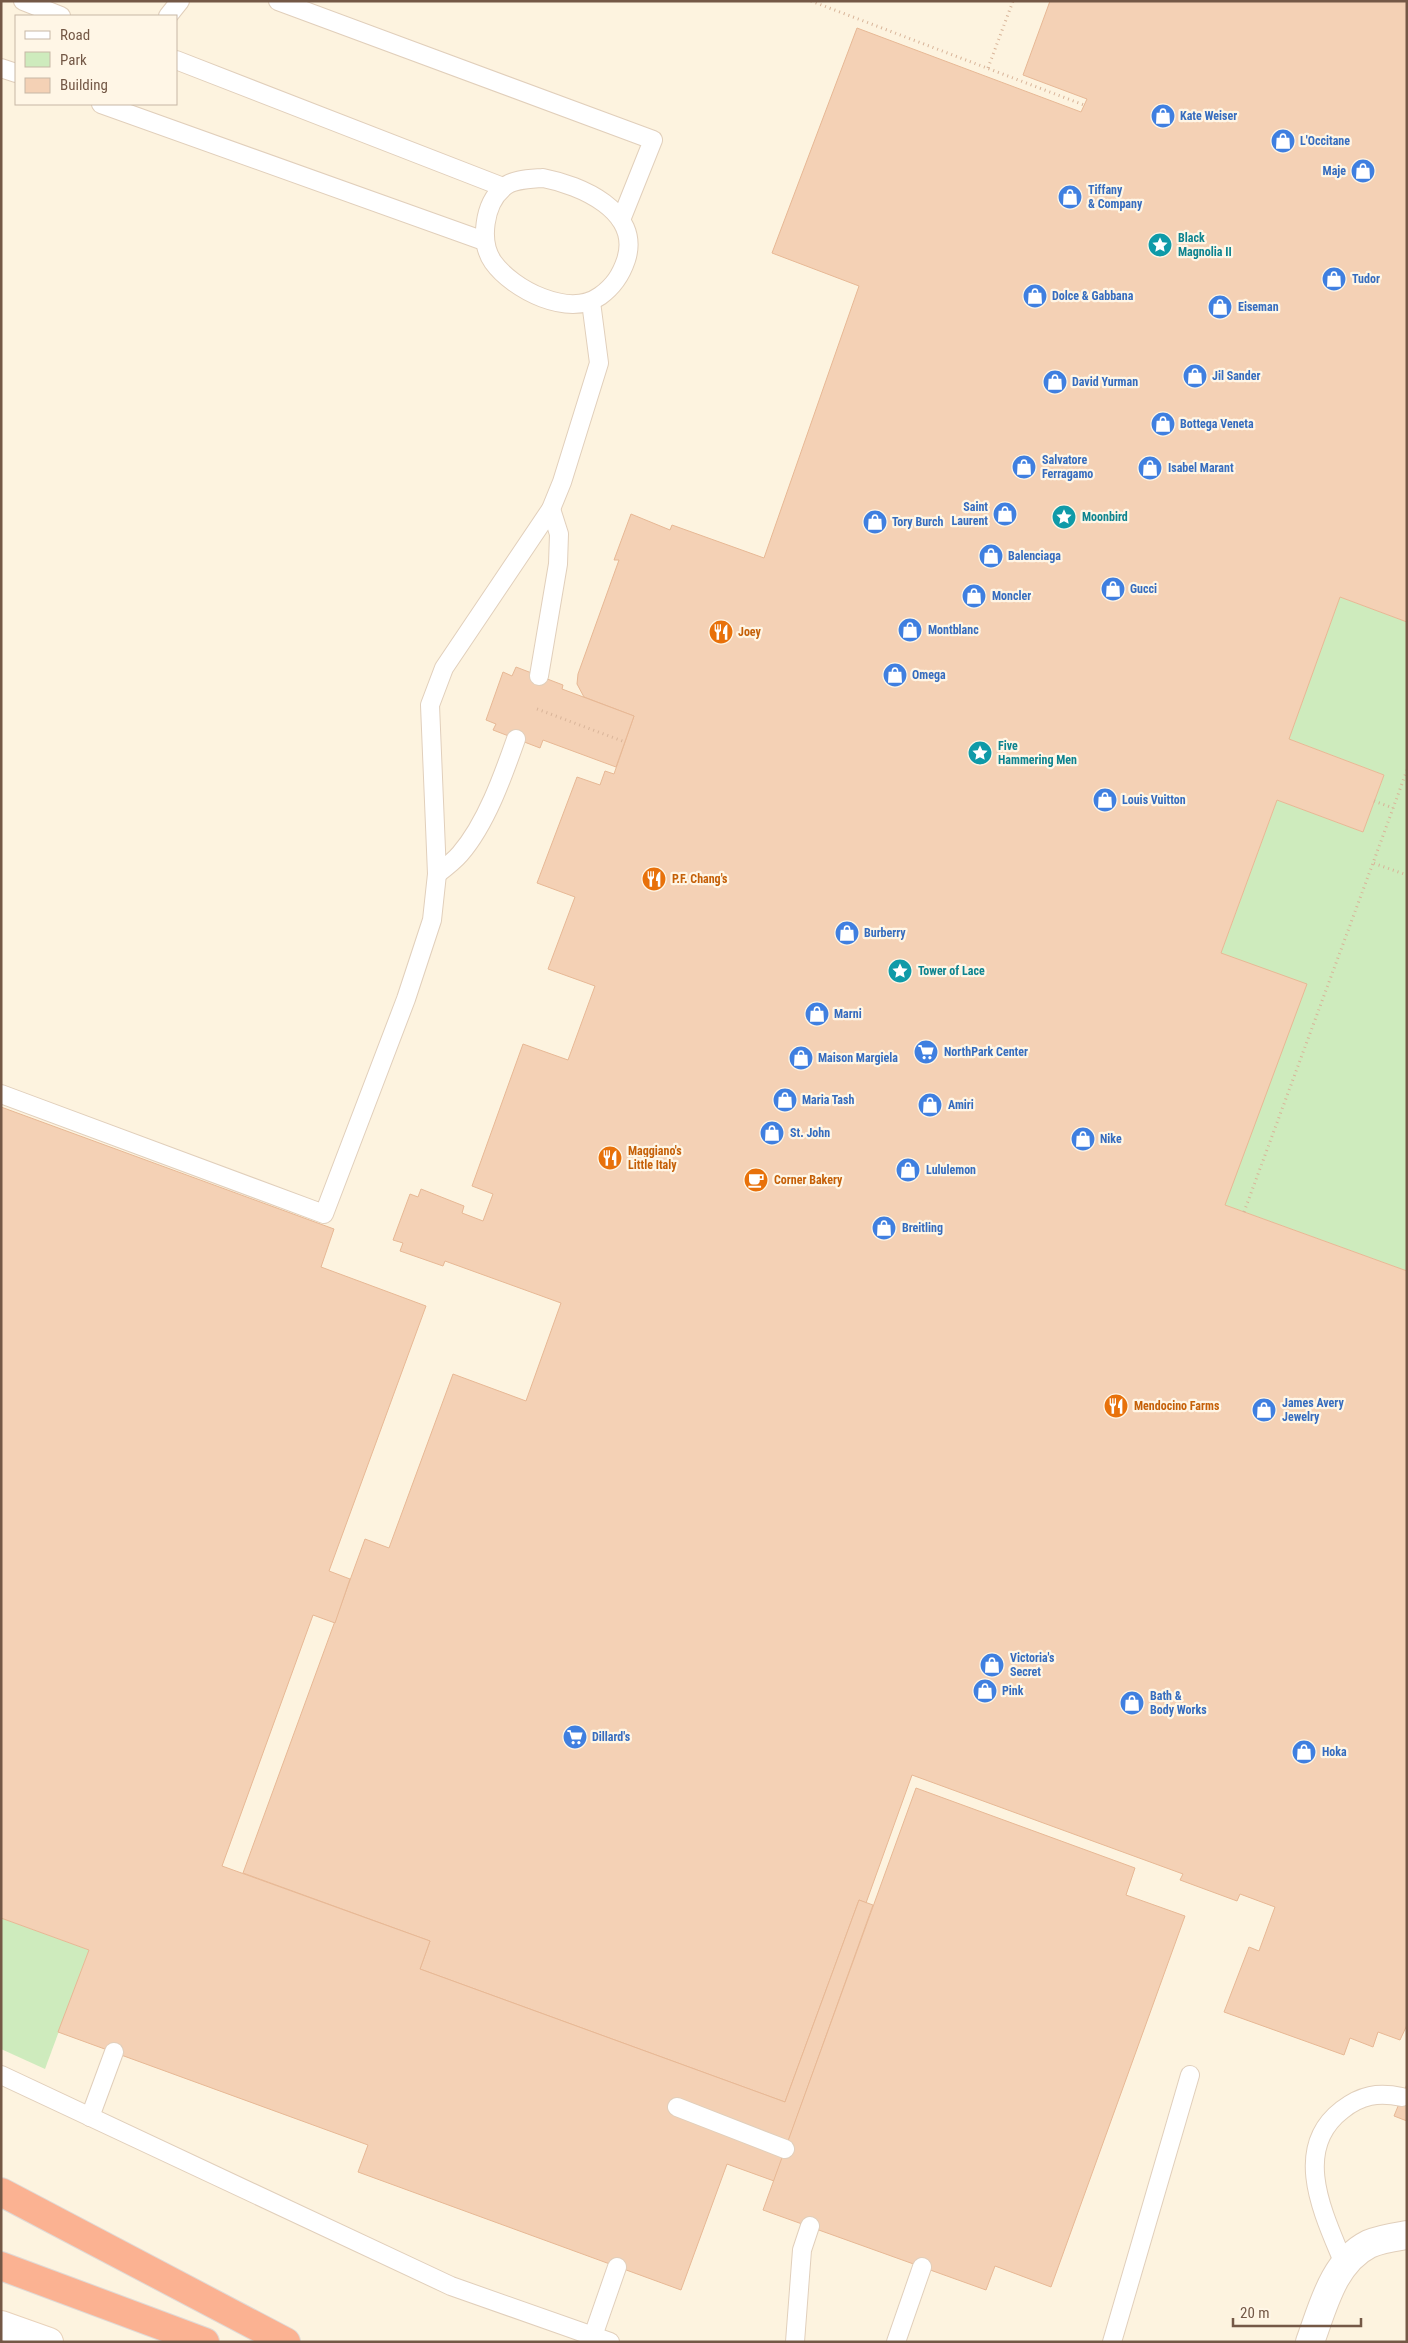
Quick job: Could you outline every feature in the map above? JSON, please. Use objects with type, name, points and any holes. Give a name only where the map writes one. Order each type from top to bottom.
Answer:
[{"type":"highway","points":[[1,2192],[286,2342]]},
{"type":"highway","points":[[1,2266],[205,2342]]},
{"type":"street","points":[[1310,2342],[1332,2283],[1344,2264],[1353,2254],[1370,2243],[1407,2234]]},
{"type":"street","points":[[1,2325],[49,2342]]},
{"type":"lane","points":[[23,1],[58,15]]},
{"type":"lane","points":[[169,15],[180,1]]},
{"type":"lane","points":[[278,1],[653,140],[621,220]]},
{"type":"lane","points":[[178,61],[503,187]]},
{"type":"lane","points":[[1,68],[15,73]]},
{"type":"lane","points":[[104,105],[484,241]]},
{"type":"lane","points":[[542,178],[567,183],[591,194],[621,220],[626,229],[630,248],[622,272],[612,288],[591,302],[578,304],[555,301],[518,284],[506,276],[492,261],[484,241],[491,204],[503,187],[523,179],[542,178]]},
{"type":"lane","points":[[1,1094],[324,1214],[406,999],[432,920],[437,874],[430,705],[444,668],[551,509],[599,363],[591,302]]},
{"type":"lane","points":[[539,676],[558,564],[559,534],[551,509]]},
{"type":"lane","points":[[437,874],[460,854],[484,816],[502,779],[516,739]]},
{"type":"lane","points":[[90,2117],[114,2052]]},
{"type":"lane","points":[[1,2075],[451,2286],[610,2342]]},
{"type":"lane","points":[[1112,2342],[1190,2075]]},
{"type":"lane","points":[[1344,2264],[1318,2199],[1315,2174],[1316,2149],[1323,2129],[1333,2117],[1354,2101],[1384,2093],[1402,2097]]},
{"type":"lane","points":[[676,2107],[785,2148]]},
{"type":"lane","points":[[795,2342],[802,2250],[810,2226]]},
{"type":"lane","points":[[592,2336],[617,2267]]},
{"type":"lane","points":[[896,2342],[922,2267]]},
{"type":"path","points":[[811,1],[1084,105]]},
{"type":"path","points":[[988,68],[1012,1]]},
{"type":"path","points":[[529,706],[625,742]]},
{"type":"path","points":[[1244,1212],[1407,770]]},
{"type":"path","points":[[1374,802],[1393,808]]},
{"type":"path","points":[[1373,862],[1407,875]]},
{"type":"green space","points":[[1340,597],[1407,622],[1407,1271],[1225,1205],[1221,953],[1277,800],[1363,832],[1384,775],[1289,739]]},
{"type":"green space","points":[[1,1918],[89,1950],[45,2069],[1,2049]]},
{"type":"building","name":"NorthPark Center","points":[[1050,1],[1407,1],[1407,622],[1340,597],[1289,739],[1384,775],[1363,832],[1277,800],[1221,953],[1307,984],[1225,1205],[1407,1271],[1407,2025],[1400,2040],[1378,2032],[1373,2047],[1350,2038],[1344,2055],[1224,2012],[1249,1947],[1259,1951],[1275,1907],[1240,1894],[1237,1901],[1180,1880],[1183,1874],[912,1775],[866,1903],[859,1900],[785,2102],[420,1969],[430,1941],[243,1873],[365,1539],[389,1548],[453,1374],[526,1401],[561,1303],[445,1261],[443,1266],[400,1251],[403,1243],[393,1240],[410,1194],[418,1197],[421,1189],[464,1206],[462,1213],[483,1221],[493,1194],[472,1186],[523,1044],[568,1060],[595,986],[548,969],[575,897],[537,883],[577,777],[600,785],[605,771],[614,774],[634,716],[584,697],[577,684],[578,674],[619,560],[614,560],[631,514],[670,530],[672,525],[764,558],[859,286],[772,253],[857,28],[1081,112],[1087,99],[1023,75]]},
{"type":"building","points":[[516,667],[563,685],[562,689],[634,716],[616,767],[543,740],[540,748],[493,730],[496,724],[486,720],[503,672],[512,676]]},
{"type":"building","points":[[1,1107],[334,1229],[321,1267],[426,1306],[329,1571],[350,1579],[335,1623],[313,1615],[222,1866],[430,1941],[420,1969],[785,2102],[859,1900],[873,1905],[774,2181],[727,2164],[681,2290],[358,2172],[368,2145],[58,2032],[89,1950],[1,1918]]},
{"type":"building","points":[[916,1788],[1135,1868],[1126,1895],[1185,1916],[1051,2287],[995,2266],[986,2290],[763,2210]]},
{"type":"building","points":[[1407,2084],[1407,2121],[1394,2116]]},
{"type":"place","name":"Kate Weiser","points":[[1163,116]]},
{"type":"place","name":"L'Occitane","points":[[1283,141]]},
{"type":"place","name":"Maje","points":[[1363,171]]},
{"type":"place","name":"Tiffany & Company","points":[[1070,197]]},
{"type":"place","name":"Black Magnolia II","points":[[1160,245]]},
{"type":"place","name":"Tudor","points":[[1334,279]]},
{"type":"place","name":"Dolce & Gabbana","points":[[1035,296]]},
{"type":"place","name":"Eiseman","points":[[1220,307]]},
{"type":"place","name":"Jil Sander","points":[[1195,376]]},
{"type":"place","name":"David Yurman","points":[[1055,382]]},
{"type":"place","name":"Bottega Veneta","points":[[1163,424]]},
{"type":"place","name":"Salvatore Ferragamo","points":[[1024,467]]},
{"type":"place","name":"Isabel Marant","points":[[1150,468]]},
{"type":"place","name":"Saint Laurent","points":[[1005,514]]},
{"type":"place","name":"Moonbird","points":[[1064,517]]},
{"type":"place","name":"Tory Burch","points":[[875,522]]},
{"type":"place","name":"Balenciaga","points":[[991,556]]},
{"type":"place","name":"Gucci","points":[[1113,589]]},
{"type":"place","name":"Moncler","points":[[974,596]]},
{"type":"place","name":"Montblanc","points":[[910,630]]},
{"type":"place","name":"Joey","points":[[721,632]]},
{"type":"place","name":"Omega","points":[[895,675]]},
{"type":"place","name":"Five Hammering Men","points":[[980,753]]},
{"type":"place","name":"Louis Vuitton","points":[[1105,800]]},
{"type":"place","name":"P.F. Chang's","points":[[654,879]]},
{"type":"place","name":"Burberry","points":[[847,933]]},
{"type":"place","name":"Tower of Lace","points":[[900,971]]},
{"type":"place","name":"Marni","points":[[817,1014]]},
{"type":"place","name":"NorthPark Center","points":[[926,1052]]},
{"type":"place","name":"Maison Margiela","points":[[801,1058]]},
{"type":"place","name":"Maria Tash","points":[[785,1100]]},
{"type":"place","name":"Amiri","points":[[930,1105]]},
{"type":"place","name":"St. John","points":[[772,1133]]},
{"type":"place","name":"Nike","points":[[1083,1139]]},
{"type":"place","name":"Maggiano's Little Italy","points":[[610,1158]]},
{"type":"place","name":"Lululemon","points":[[908,1170]]},
{"type":"place","name":"Corner Bakery","points":[[756,1180]]},
{"type":"place","name":"Breitling","points":[[884,1228]]},
{"type":"place","name":"Mendocino Farms","points":[[1116,1406]]},
{"type":"place","name":"James Avery Jewelry","points":[[1264,1410]]},
{"type":"place","name":"Victoria's Secret","points":[[992,1665]]},
{"type":"place","name":"Pink","points":[[985,1691]]},
{"type":"place","name":"Bath & Body Works","points":[[1132,1703]]},
{"type":"place","name":"Dillard's","points":[[575,1737]]},
{"type":"place","name":"Hoka","points":[[1304,1752]]}]
